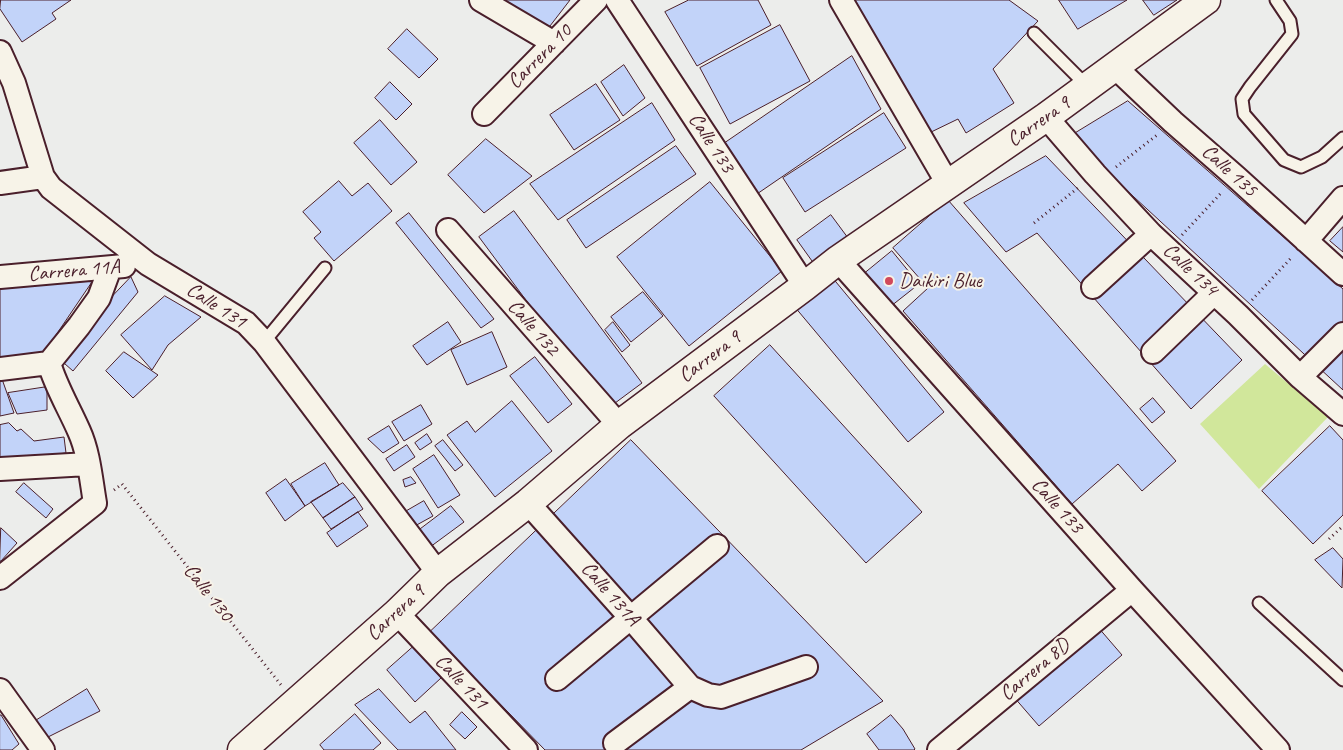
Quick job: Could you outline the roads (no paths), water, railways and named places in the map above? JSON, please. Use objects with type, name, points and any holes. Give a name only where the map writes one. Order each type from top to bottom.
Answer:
[{"type":"street","points":[[481,0],[554,43]]},
{"type":"street","name":"Carrera 10","points":[[484,114],[596,0]]},
{"type":"street","name":"Calle 133","points":[[617,0],[805,286]]},
{"type":"street","points":[[841,0],[948,184]]},
{"type":"street","name":"Carrera 9","points":[[242,750],[397,613],[438,574],[528,503],[619,425],[838,260],[1046,117],[1206,0]]},
{"type":"street","name":"Calle 131","points":[[0,52],[7,89],[44,177],[51,188],[148,264],[246,323],[264,342],[438,574]]},
{"type":"street","name":"Calle 135","points":[[1115,67],[1173,122],[1236,176],[1343,274]]},
{"type":"street","name":"Calle 134","points":[[1046,117],[1151,234],[1238,315],[1300,377],[1343,414]]},
{"type":"street","points":[[0,183],[44,177]]},
{"type":"street","points":[[1306,241],[1343,198]]},
{"type":"street","name":"Calle 132","points":[[448,230],[619,425]]},
{"type":"street","points":[[1093,287],[1151,234]]},
{"type":"street","name":"Calle 133","points":[[838,260],[1132,590],[1278,750]]},
{"type":"street","name":"Carrera 11A","points":[[0,277],[148,264]]},
{"type":"street","points":[[0,369],[49,363],[99,298],[110,268]]},
{"type":"street","points":[[1153,352],[1214,293]]},
{"type":"street","points":[[1300,377],[1343,334]]},
{"type":"street","points":[[0,578],[95,503],[80,432],[53,377],[49,363]]},
{"type":"street","points":[[0,469],[88,464]]},
{"type":"street","name":"Calle 131A","points":[[528,503],[690,687]]},
{"type":"street","points":[[558,679],[717,546]]},
{"type":"street","name":"Carrera 8D","points":[[939,750],[1132,590]]},
{"type":"street","name":"Calle 131","points":[[397,613],[526,750]]},
{"type":"street","points":[[615,744],[690,687],[708,695],[720,697],[806,667]]},
{"type":"street","points":[[0,690],[43,750]]},
{"type":"lane","points":[[1276,0],[1290,21],[1292,34],[1242,99],[1244,114],[1284,160],[1301,167],[1322,157],[1343,138]]},
{"type":"lane","points":[[1034,33],[1088,87]]},
{"type":"lane","points":[[264,342],[325,268]]},
{"type":"lane","points":[[1259,603],[1343,680]]},
{"type":"place","name":"Daikiri Blue","points":[[889,281]]}]
